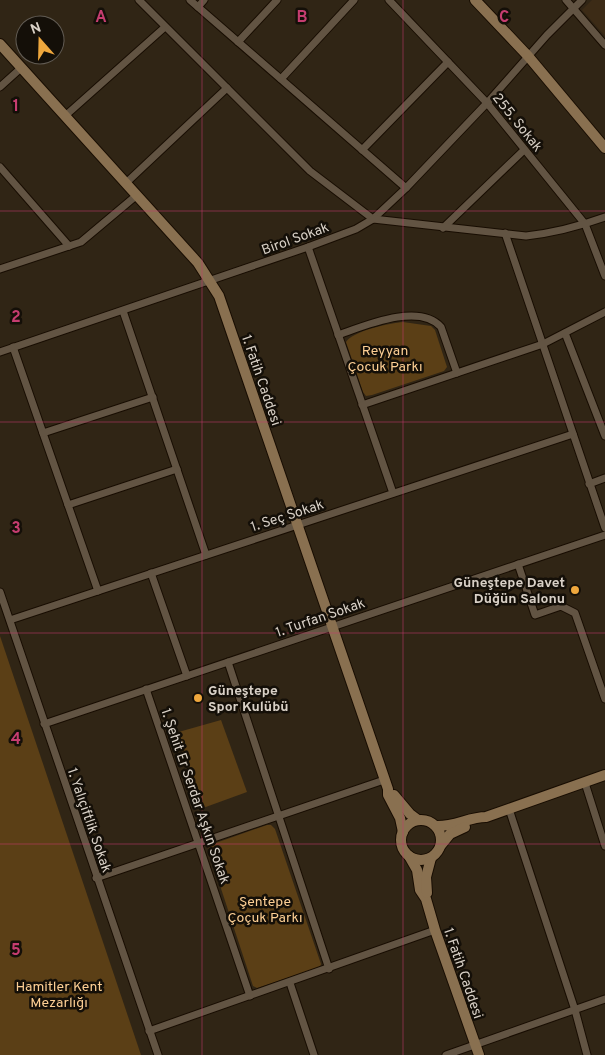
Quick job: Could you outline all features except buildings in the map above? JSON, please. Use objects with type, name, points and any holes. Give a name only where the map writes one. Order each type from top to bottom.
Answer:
[{"type":"street","points":[[139,0],[310,171],[373,219],[526,236],[585,224],[605,217]]},
{"type":"street","points":[[190,0],[406,188]]},
{"type":"street","points":[[198,7],[204,0]]},
{"type":"street","points":[[238,42],[277,0]]},
{"type":"street","points":[[281,79],[354,0]]},
{"type":"street","name":"255. Sokak","points":[[389,0],[487,103],[585,224],[605,276]]},
{"type":"street","points":[[475,0],[528,56],[605,148]]},
{"type":"street","points":[[566,0],[605,45]]},
{"type":"street","name":"Birol Sokak","points":[[0,352],[308,247],[356,229],[373,219],[406,188],[582,0]]},
{"type":"street","points":[[65,116],[165,27]]},
{"type":"street","name":"1. Fatih Caddesi","points":[[0,43],[198,263],[219,296],[386,784],[388,795],[400,818],[403,832]]},
{"type":"street","points":[[362,150],[448,62]]},
{"type":"street","points":[[0,87],[21,68]]},
{"type":"street","points":[[126,183],[227,88]]},
{"type":"street","points":[[443,228],[524,150]]},
{"type":"street","points":[[0,167],[69,246]]},
{"type":"street","points":[[0,269],[81,242],[137,195]]},
{"type":"street","points":[[505,233],[605,528]]},
{"type":"street","points":[[308,247],[393,493]]},
{"type":"street","points":[[123,311],[206,555]]},
{"type":"street","points":[[362,405],[543,344],[605,312]]},
{"type":"street","points":[[338,336],[388,318],[401,316],[428,318],[436,321],[441,327],[457,373]]},
{"type":"street","points":[[565,333],[605,436]]},
{"type":"street","points":[[13,347],[98,591]]},
{"type":"street","points":[[43,433],[153,397]]},
{"type":"street","name":"1. Seç Sokak","points":[[10,620],[573,434]]},
{"type":"street","points":[[68,505],[177,469]]},
{"type":"street","points":[[590,484],[605,478]]},
{"type":"street","name":"1. Turfan Sokak","points":[[44,724],[605,535]]},
{"type":"street","points":[[518,564],[536,615],[561,606],[575,613],[605,699]]},
{"type":"street","points":[[151,573],[187,676]]},
{"type":"street","name":"1. Yalıçiftlik Sokak","points":[[0,592],[96,878],[158,1055]]},
{"type":"street","points":[[228,662],[329,969]]},
{"type":"street","name":"1. Şehit Er Serdar Aşkın Sokak","points":[[146,689],[250,996]]},
{"type":"street","points":[[436,826],[454,825],[478,817],[486,817],[605,775]]},
{"type":"street","points":[[584,783],[605,846]]},
{"type":"street","points":[[96,878],[278,815],[386,784],[410,814],[418,820]]},
{"type":"street","points":[[509,809],[575,1010],[587,1055]]},
{"type":"street","points":[[426,899],[426,877],[431,858],[456,831],[481,822],[486,817]]},
{"type":"street","points":[[426,899],[420,890],[417,870],[402,845],[403,832],[412,822],[418,820],[431,822],[440,832],[441,845]]},
{"type":"street","points":[[409,856],[420,860],[431,858]]},
{"type":"street","name":"1. Fatih Caddesi","points":[[426,899],[477,1050]]},
{"type":"street","points":[[149,1031],[290,983],[435,930]]},
{"type":"street","points":[[290,983],[314,1055]]},
{"type":"street","points":[[446,1055],[477,1050],[605,999]]},
{"type":"shaded area","points":[[592,0],[605,0],[605,36],[582,10]]},
{"type":"green space","name":"Reyyan Çocuk Parkı","points":[[403,322],[431,326],[435,330],[447,367],[444,371],[366,396],[346,342],[356,334],[364,331]]},
{"type":"green space","name":"Hamitler Kent Mezarlığı","points":[[0,636],[141,1055],[0,1055]]},
{"type":"green space","points":[[221,720],[247,792],[203,808],[175,733]]},
{"type":"green space","name":"Şentepe Çoçuk Parkı","points":[[271,825],[275,829],[321,964],[320,967],[257,988],[253,986],[208,849],[210,845]]},
{"type":"place","name":"Güneştepe Davet Düğün Salonu","points":[[575,590]]},
{"type":"place","name":"Güneştepe Spor Kulübü","points":[[198,698]]}]
